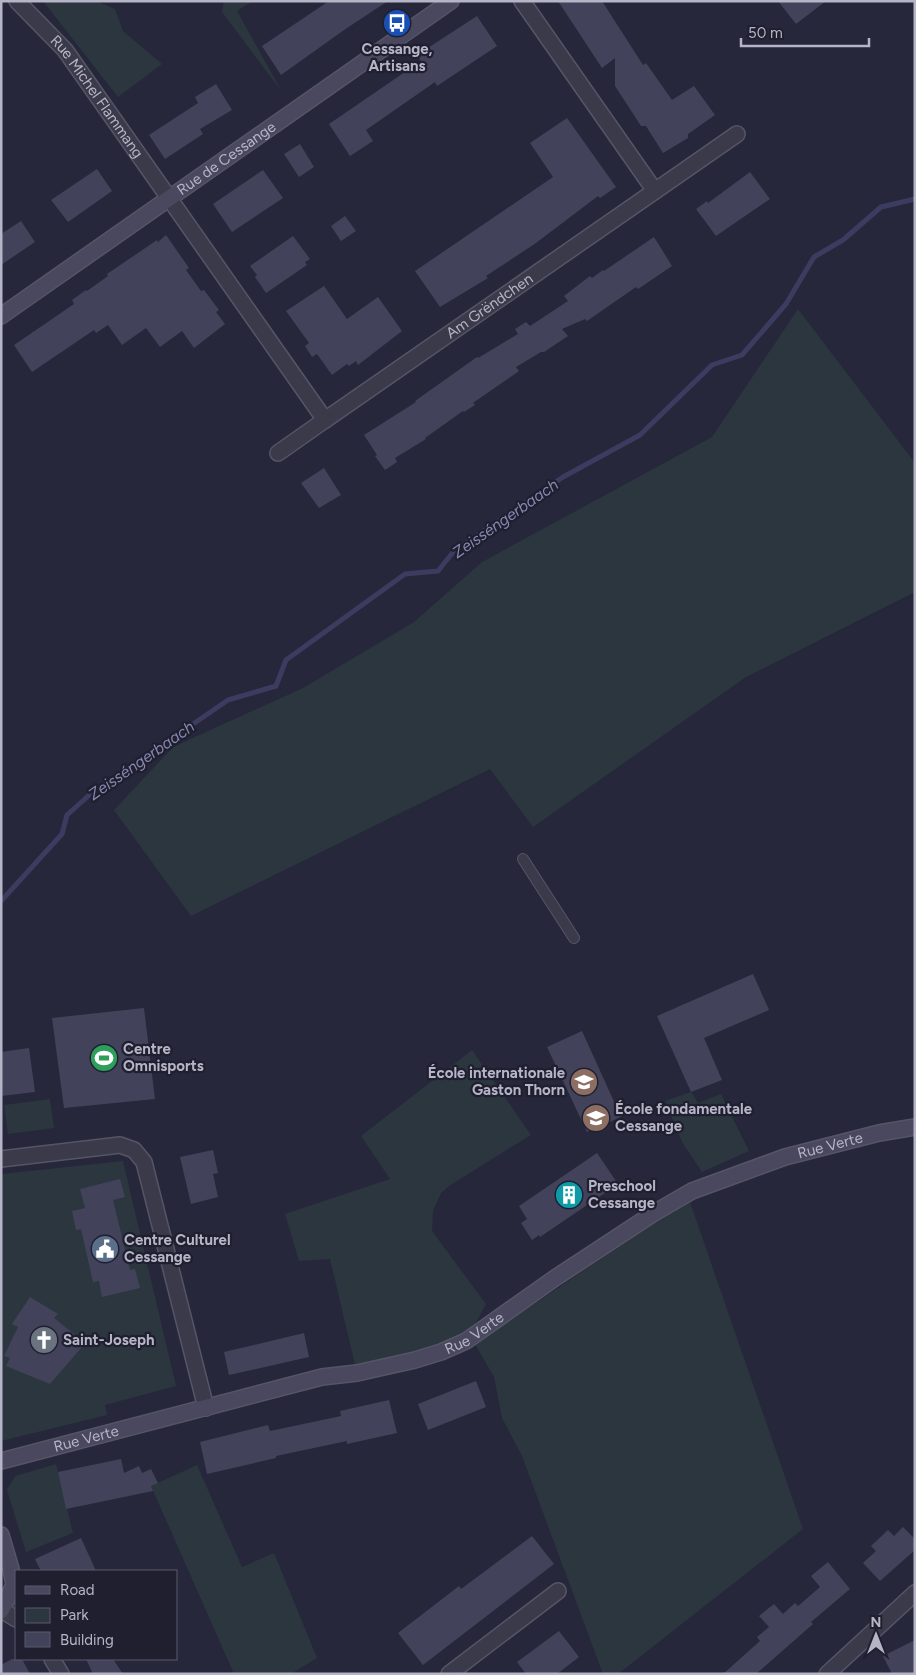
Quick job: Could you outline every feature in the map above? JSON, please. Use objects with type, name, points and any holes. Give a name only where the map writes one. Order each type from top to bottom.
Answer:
[{"type":"street","name":"Rue Michel Flammang","points":[[17,1],[65,50],[170,199]]},
{"type":"street","name":"Rue de Cessange","points":[[1,316],[451,1]]},
{"type":"street","points":[[522,1],[655,191]]},
{"type":"street","name":"Am Grëndchen","points":[[278,453],[737,134]]},
{"type":"street","points":[[170,199],[326,420]]},
{"type":"street","name":"Rue Verte","points":[[1,1462],[322,1377],[357,1374],[441,1352],[466,1341],[613,1240],[692,1190],[784,1157],[879,1133],[915,1127]]},
{"type":"street","points":[[1,1159],[120,1145],[134,1150],[144,1162],[206,1408]]},
{"type":"street","points":[[1,1535],[14,1585],[1,1609],[1,1623]]},
{"type":"street","points":[[449,1674],[558,1591]]},
{"type":"street","points":[[827,1674],[915,1593]]},
{"type":"street","points":[[1,1609],[15,1618]]},
{"type":"street","points":[[53,1660],[62,1674]]},
{"type":"lane","points":[[523,859],[574,938]]},
{"type":"green space","points":[[43,1],[96,1],[115,9],[123,31],[162,64],[118,97]]},
{"type":"green space","points":[[224,1],[253,1],[237,11],[282,92],[222,12]]},
{"type":"green space","points":[[798,309],[915,463],[915,592],[746,677],[533,827],[490,769],[191,916],[114,810],[173,747],[303,688],[414,622],[482,562],[712,437]]},
{"type":"green space","points":[[472,1050],[531,1135],[449,1186],[441,1193],[433,1211],[432,1231],[486,1304],[466,1341],[357,1373],[330,1259],[299,1261],[285,1214],[390,1179],[361,1136]]},
{"type":"green space","points":[[691,1092],[698,1103],[721,1094],[749,1151],[702,1172],[682,1142],[665,1101]]},
{"type":"green space","points":[[50,1099],[54,1128],[8,1134],[4,1105]]},
{"type":"green space","points":[[123,1161],[176,1386],[105,1405],[107,1415],[1,1441],[1,1174]]},
{"type":"green space","points":[[690,1202],[803,1529],[618,1674],[603,1674],[522,1456],[502,1418],[494,1377],[475,1344],[651,1225]]},
{"type":"green space","points":[[56,1464],[73,1533],[26,1552],[7,1490],[15,1476]]},
{"type":"green space","points":[[197,1465],[242,1567],[274,1553],[317,1658],[291,1674],[234,1674],[151,1486]]},
{"type":"building","points":[[329,1],[388,1],[281,75],[262,46]]},
{"type":"building","points":[[558,1],[602,1],[643,65],[646,63],[672,100],[694,86],[715,115],[688,134],[688,138],[663,153],[646,126],[641,126],[615,86],[615,58],[602,68]]},
{"type":"building","points":[[778,1],[826,1],[796,24]]},
{"type":"building","points":[[477,16],[497,46],[437,86],[435,82],[366,130],[373,141],[350,156],[329,124],[421,61],[417,55]]},
{"type":"building","points":[[216,84],[232,110],[200,129],[203,134],[165,159],[149,135],[198,103],[195,97]]},
{"type":"building","points":[[567,118],[616,187],[600,198],[598,196],[536,243],[486,276],[488,278],[440,307],[415,271],[553,177],[530,143]]},
{"type":"building","points":[[300,144],[314,167],[299,177],[284,154]]},
{"type":"building","points":[[97,169],[112,191],[68,222],[51,200]]},
{"type":"building","points":[[263,170],[283,198],[232,232],[213,204]]},
{"type":"building","points":[[750,172],[770,199],[716,236],[696,209],[707,201],[708,203]]},
{"type":"building","points":[[345,216],[356,231],[341,241],[331,226]]},
{"type":"building","points":[[21,221],[35,242],[1,265],[1,234]]},
{"type":"building","points":[[166,235],[189,268],[186,270],[201,291],[204,290],[219,310],[216,312],[225,324],[194,348],[182,331],[160,347],[146,328],[122,345],[108,325],[96,333],[94,330],[32,372],[14,345],[74,304],[72,300],[108,276],[107,274]]},
{"type":"building","points":[[293,236],[310,259],[305,262],[307,265],[266,293],[250,266]]},
{"type":"building","points":[[654,237],[672,266],[638,289],[636,287],[587,321],[585,319],[562,329],[568,336],[516,367],[519,371],[473,403],[475,405],[463,411],[426,439],[395,458],[397,462],[385,470],[364,435],[416,402],[477,357],[518,334],[515,329],[526,322],[530,326],[568,301],[564,296],[590,276],[592,278],[604,271]]},
{"type":"building","points":[[324,286],[347,319],[378,297],[402,331],[358,365],[356,361],[349,366],[347,364],[332,375],[317,354],[312,357],[305,346],[309,343],[286,311]]},
{"type":"building","points":[[324,468],[341,495],[319,508],[301,483]]},
{"type":"building","points":[[753,974],[769,1010],[704,1038],[722,1080],[691,1092],[657,1016]]},
{"type":"building","name":"Centre Omnisports","points":[[144,1008],[155,1099],[64,1108],[52,1018]]},
{"type":"building","name":"École internationale Gaston Thorn","points":[[582,1031],[621,1117],[587,1132],[547,1047]]},
{"type":"building","points":[[29,1048],[35,1092],[1,1096],[1,1052]]},
{"type":"building","points":[[213,1150],[218,1173],[213,1174],[218,1197],[191,1204],[180,1157]]},
{"type":"building","name":"Preschool Cessange","points":[[597,1153],[618,1184],[540,1237],[539,1235],[532,1240],[521,1223],[527,1219],[519,1206]]},
{"type":"building","name":"Centre Culturel Cessange","points":[[120,1179],[125,1197],[113,1200],[130,1270],[135,1269],[140,1288],[102,1297],[99,1281],[93,1282],[81,1229],[76,1230],[72,1211],[85,1208],[80,1189]]},
{"type":"building","name":"Saint-Joseph","points":[[30,1297],[58,1314],[54,1318],[79,1338],[75,1342],[82,1347],[50,1384],[6,1366],[10,1358],[4,1356],[18,1327],[12,1324]]},
{"type":"building","points":[[304,1333],[309,1357],[229,1375],[224,1352]]},
{"type":"building","points":[[476,1381],[486,1407],[428,1430],[418,1404]]},
{"type":"building","points":[[389,1400],[397,1433],[276,1456],[276,1458],[207,1474],[200,1442],[268,1425],[270,1431],[341,1416],[340,1411]]},
{"type":"building","points":[[121,1459],[124,1473],[139,1466],[142,1473],[151,1469],[158,1483],[151,1486],[153,1491],[66,1509],[58,1472]]},
{"type":"building","points":[[903,1527],[915,1539],[915,1550],[880,1581],[863,1563],[876,1551],[871,1546],[888,1530],[894,1536]]},
{"type":"building","points":[[532,1536],[554,1564],[423,1665],[398,1633],[459,1586],[461,1589]]},
{"type":"building","points":[[81,1538],[96,1570],[40,1570],[35,1559]]},
{"type":"building","points":[[828,1562],[850,1589],[811,1622],[813,1624],[756,1674],[723,1674],[760,1641],[757,1637],[769,1627],[759,1616],[774,1604],[783,1614],[795,1603],[798,1606],[820,1587],[811,1576]]},
{"type":"building","points":[[559,1631],[579,1657],[557,1674],[526,1674],[517,1662]]},
{"type":"building","points":[[915,1640],[915,1674],[892,1674],[883,1656]]},
{"type":"building","points":[[12,1659],[23,1660],[30,1674],[1,1674],[1,1665]]},
{"type":"building","points":[[86,1660],[114,1660],[123,1674],[93,1674]]},
{"type":"waterway","name":"Zeisséngerbaach","points":[[1,901],[62,834],[67,815],[96,789],[141,764],[151,753],[228,700],[276,686],[286,660],[405,574],[438,571],[454,551],[563,477],[640,435],[712,365],[742,355],[786,304],[814,257],[843,240],[881,207],[915,199]]},
{"type":"place","name":"Cessange, Artisans","points":[[397,23]]},
{"type":"place","name":"Centre Omnisports","points":[[104,1058]]},
{"type":"place","name":"École internationale Gaston Thorn","points":[[584,1082]]},
{"type":"place","name":"École fondamentale Cessange","points":[[596,1118]]},
{"type":"place","name":"Preschool Cessange","points":[[569,1195]]},
{"type":"place","name":"Centre Culturel Cessange","points":[[105,1249]]},
{"type":"place","name":"Saint-Joseph","points":[[44,1340]]}]
